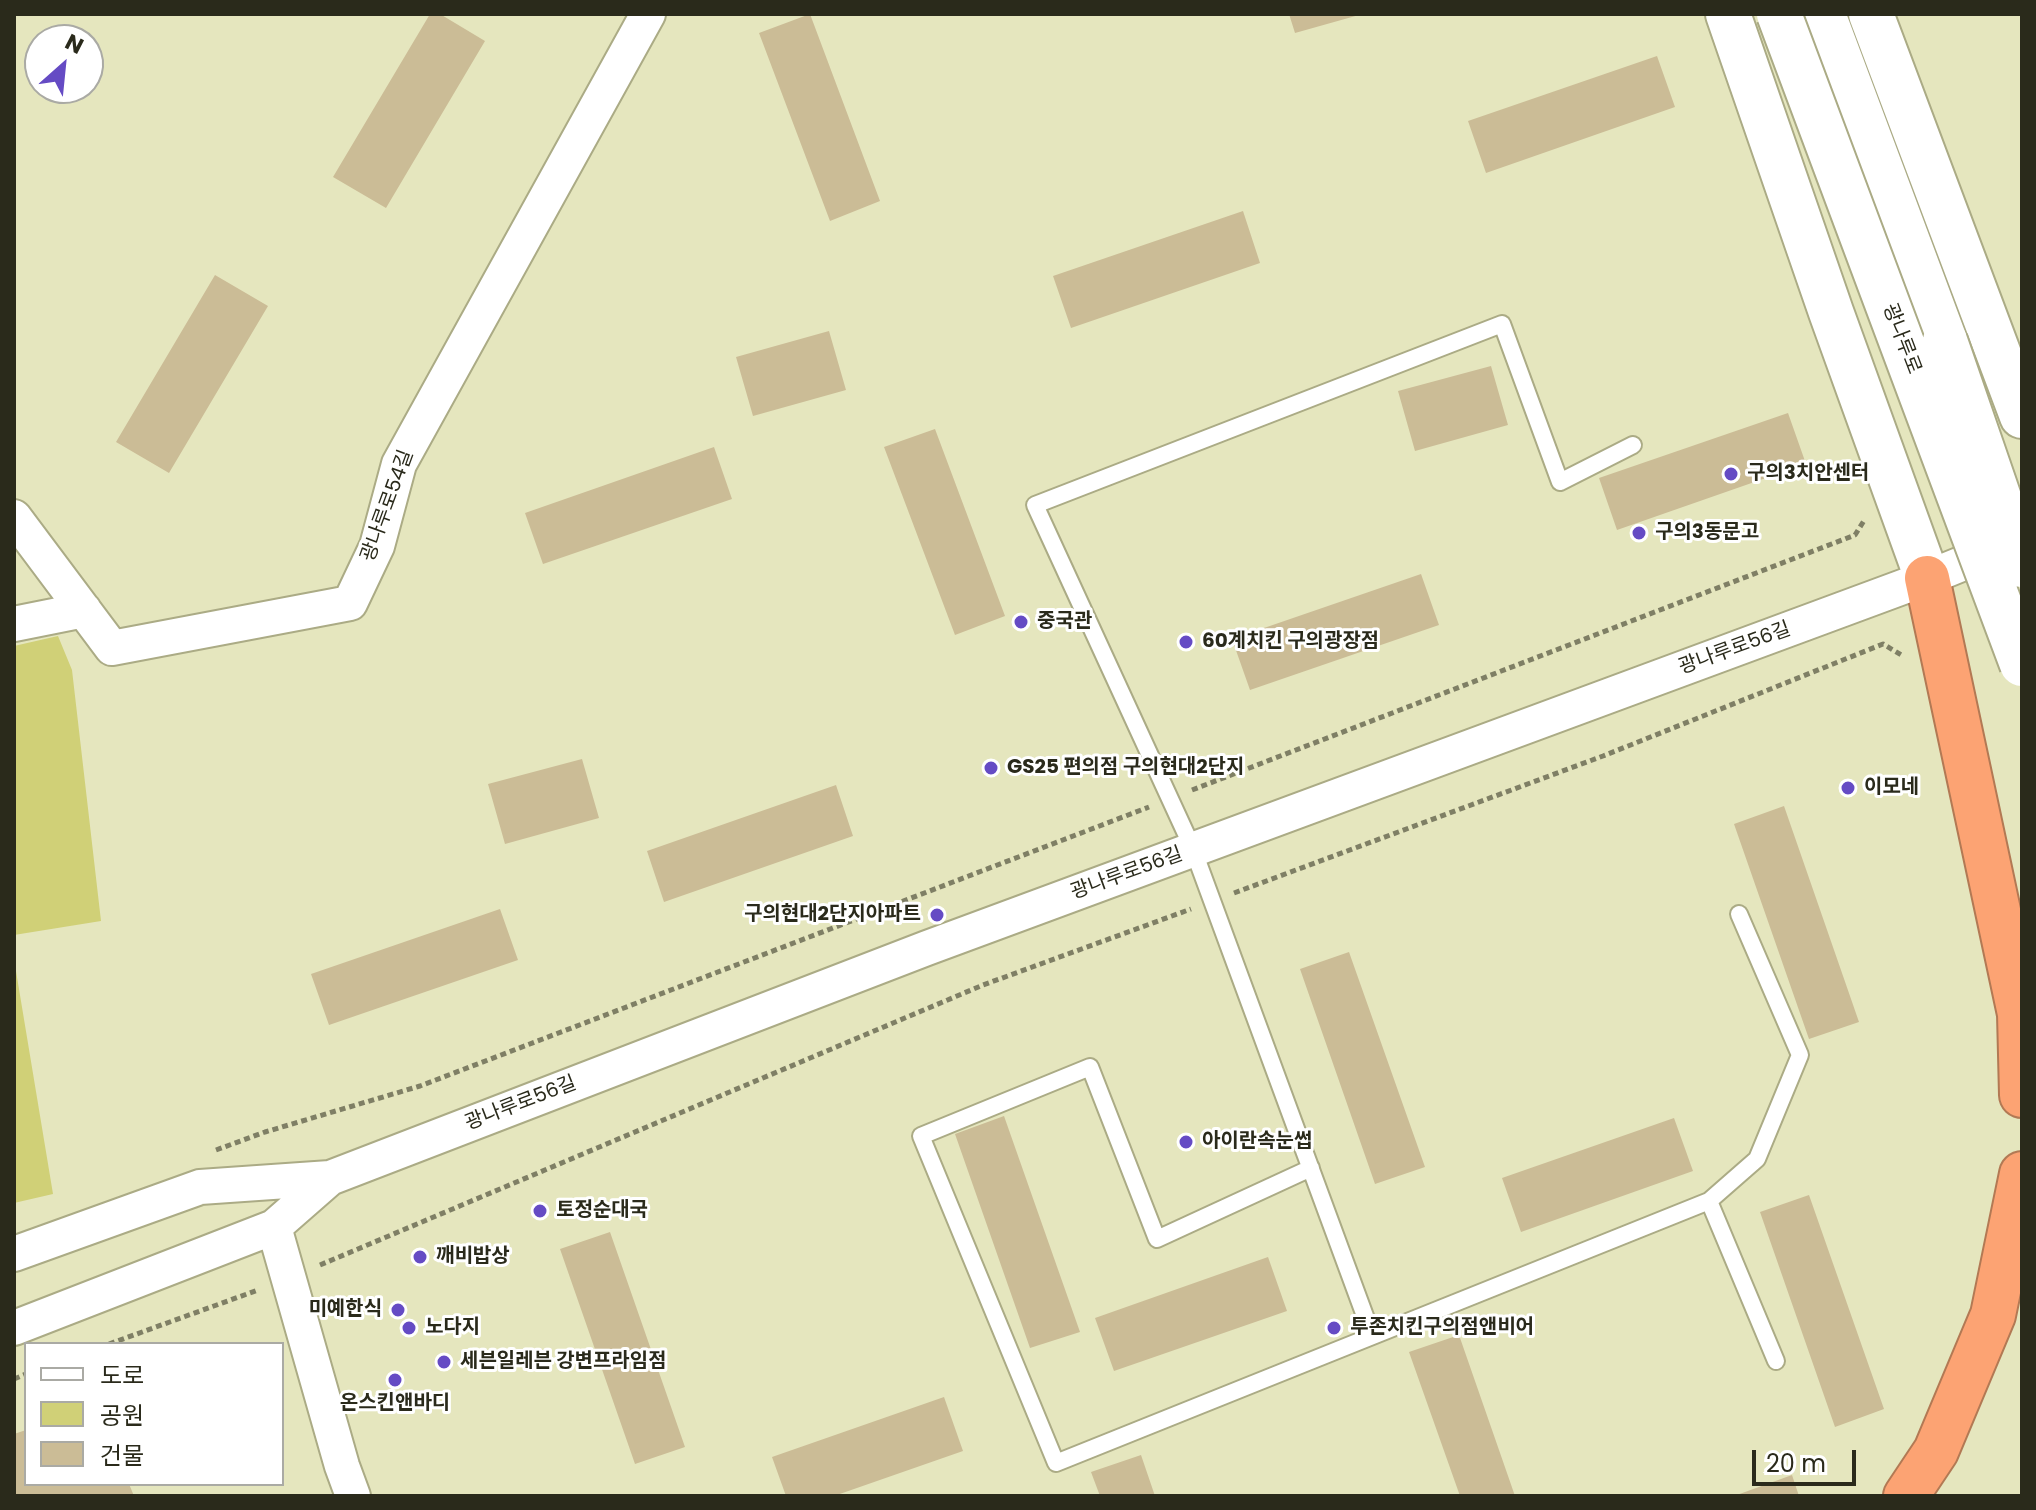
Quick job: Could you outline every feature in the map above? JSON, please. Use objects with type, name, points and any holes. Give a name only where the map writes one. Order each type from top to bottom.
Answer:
[{"type":"highway","points":[[1927,578],[2020,1014],[2022,1095]]},
{"type":"highway","points":[[1906,1496],[1936,1451],[1993,1315],[2022,1174]]},
{"type":"main road","points":[[1728,14],[1927,578]]},
{"type":"main road","name":"광나루로","points":[[1779,14],[2022,664]]},
{"type":"main road","name":"광나루로","points":[[1823,14],[1945,341],[2022,565]]},
{"type":"main road","points":[[1871,14],[2022,416]]},
{"type":"street","name":"광나루로54길","points":[[14,517],[112,648],[350,603],[377,546],[399,464],[648,14]]},
{"type":"street","name":"광나루로56길","points":[[14,1254],[200,1187],[330,1178],[927,948],[1927,578],[2022,538]]},
{"type":"street","points":[[14,624],[84,610]]},
{"type":"street","name":"광나루로56길","points":[[14,1328],[274,1227],[330,1178]]},
{"type":"street","points":[[274,1227],[343,1483]]},
{"type":"lane","points":[[1372,1335],[1193,849],[1035,505],[1502,324],[1560,482],[1633,445]]},
{"type":"lane","points":[[1311,1168],[1157,1239],[1090,1067],[921,1136],[1056,1463],[1709,1201],[1757,1159],[1800,1055],[1739,914]]},
{"type":"lane","points":[[1709,1201],[1776,1361]]},
{"type":"path","points":[[206,1154],[265,1132],[420,1086],[1855,535]]},
{"type":"path","points":[[115,1342],[288,1279],[983,985],[1603,756],[1883,644],[1911,661]]},
{"type":"green space","points":[[58,636],[72,670],[101,921],[14,935],[14,646]]},
{"type":"green space","points":[[14,959],[53,1194],[14,1203]]},
{"type":"building","points":[[430,14],[440,14],[485,41],[386,208],[333,177]]},
{"type":"building","points":[[810,14],[880,201],[830,221],[759,33]]},
{"type":"building","points":[[1289,14],[1358,14],[1359,15],[1295,33]]},
{"type":"building","points":[[1657,56],[1675,107],[1486,173],[1468,121]]},
{"type":"building","points":[[1243,211],[1260,263],[1071,328],[1053,276]]},
{"type":"building","points":[[215,275],[268,306],[169,473],[116,442]]},
{"type":"building","points":[[829,331],[846,390],[753,416],[736,357]]},
{"type":"building","points":[[1491,366],[1508,425],[1415,451],[1398,391]]},
{"type":"building","points":[[1788,413],[1806,464],[1617,530],[1599,478]]},
{"type":"building","points":[[935,429],[1005,616],[955,635],[884,447]]},
{"type":"building","points":[[714,447],[732,499],[543,564],[525,513]]},
{"type":"building","points":[[1421,574],[1439,625],[1250,690],[1232,639]]},
{"type":"building","points":[[582,759],[599,818],[505,844],[488,784]]},
{"type":"building","points":[[836,785],[853,836],[664,902],[647,851]]},
{"type":"building","points":[[1784,806],[1859,1022],[1809,1039],[1734,824]]},
{"type":"building","points":[[500,909],[518,960],[329,1025],[311,974]]},
{"type":"building","points":[[1349,952],[1425,1167],[1375,1184],[1300,969]]},
{"type":"building","points":[[1004,1116],[1080,1332],[1030,1348],[955,1134]]},
{"type":"building","points":[[1674,1118],[1693,1171],[1521,1232],[1502,1178]]},
{"type":"building","points":[[1809,1195],[1884,1409],[1835,1427],[1760,1212]]},
{"type":"building","points":[[610,1232],[685,1447],[635,1464],[560,1249]]},
{"type":"building","points":[[1268,1257],[1287,1311],[1114,1371],[1095,1318]]},
{"type":"building","points":[[1459,1335],[1515,1496],[1460,1496],[1409,1352]]},
{"type":"building","points":[[944,1397],[963,1451],[834,1496],[786,1496],[772,1457]]},
{"type":"building","points":[[24,1431],[24,1486],[130,1486],[134,1496],[14,1496],[14,1434]]},
{"type":"building","points":[[1141,1455],[1155,1496],[1100,1496],[1091,1472]]},
{"type":"building","points":[[1792,1475],[1799,1496],[1734,1496]]},
{"type":"place","name":"구의3치안센터","points":[[1731,474]]},
{"type":"place","name":"구의3동문고","points":[[1639,533]]},
{"type":"place","name":"중국관","points":[[1021,622]]},
{"type":"place","name":"60계치킨 구의광장점","points":[[1186,642]]},
{"type":"place","name":"GS25 편의점 구의현대2단지","points":[[991,768]]},
{"type":"place","name":"이모네","points":[[1848,788]]},
{"type":"place","name":"구의현대2단지아파트","points":[[937,915]]},
{"type":"place","name":"아이란속눈썹","points":[[1186,1142]]},
{"type":"place","name":"토정순대국","points":[[540,1211]]},
{"type":"place","name":"깨비밥상","points":[[420,1257]]},
{"type":"place","name":"미예한식","points":[[398,1310]]},
{"type":"place","name":"노다지","points":[[409,1328]]},
{"type":"place","name":"투존치킨구의점앤비어","points":[[1334,1328]]},
{"type":"place","name":"세븐일레븐 강변프라임점","points":[[444,1362]]},
{"type":"place","name":"온스킨앤바디","points":[[395,1380]]}]
